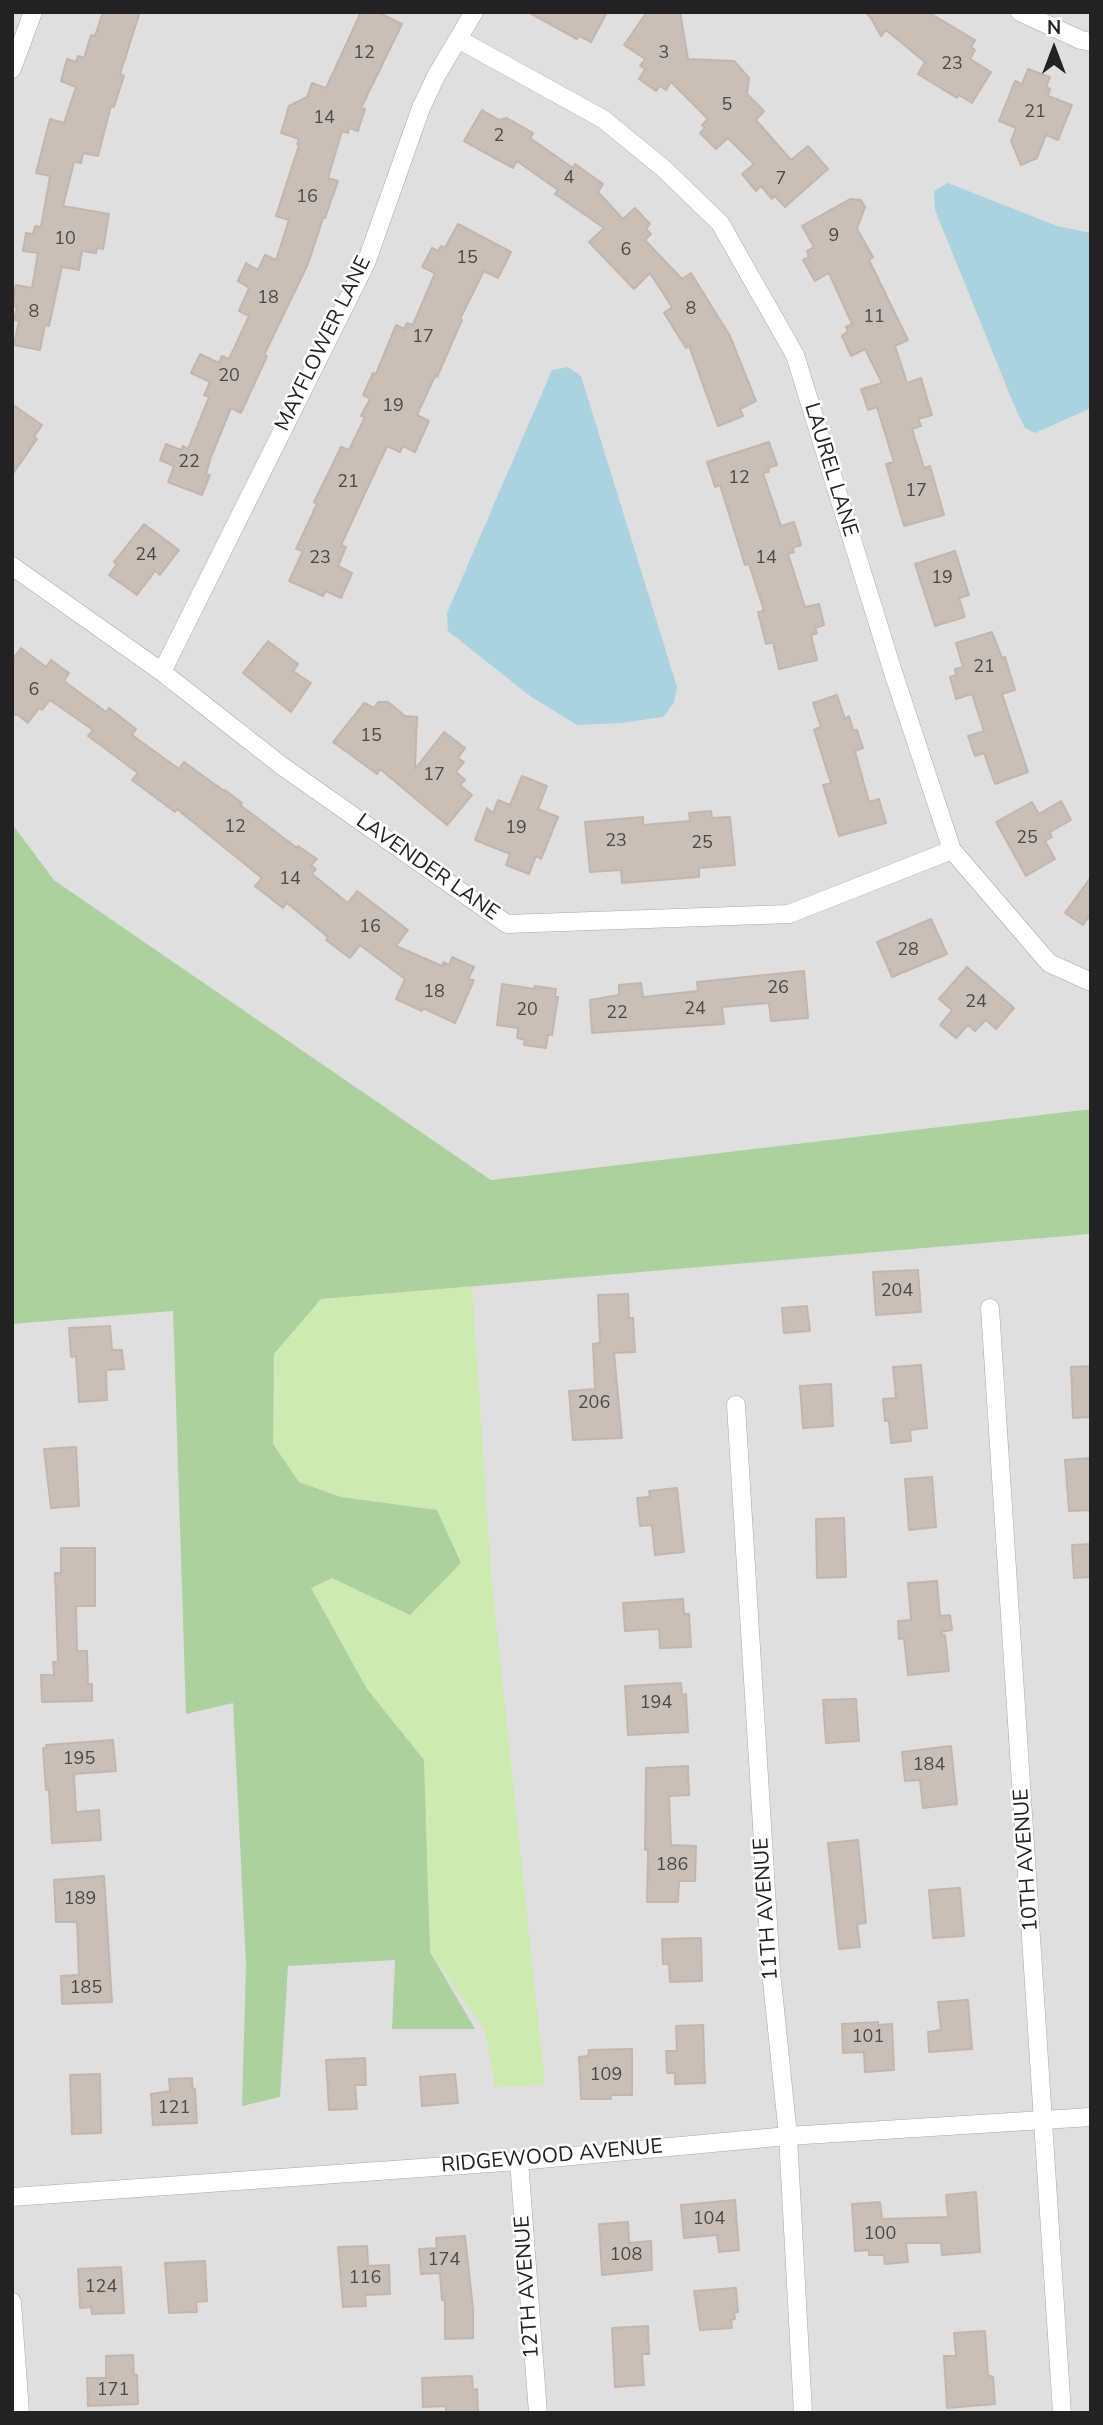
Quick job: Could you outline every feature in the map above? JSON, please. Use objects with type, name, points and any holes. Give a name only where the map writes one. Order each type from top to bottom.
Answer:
[{"type":"street","points":[[12,69],[33,12]]},
{"type":"street","name":"MAYFLOWER LANE","points":[[162,672],[366,263],[421,108],[436,76],[474,12]]},
{"type":"street","points":[[1020,12],[1091,42]]},
{"type":"street","name":"LAUREL LANE","points":[[458,38],[603,119],[663,168],[720,223],[795,355],[892,669],[952,850],[1049,963],[1091,982]]},
{"type":"street","name":"LAVENDER LANE","points":[[12,566],[162,672],[282,766],[507,924],[789,914],[952,850]]},
{"type":"street","name":"10TH AVENUE","points":[[990,1308],[1062,2413]]},
{"type":"street","name":"11TH AVENUE","points":[[736,1405],[771,1971],[788,2136],[803,2413]]},
{"type":"street","name":"RIDGEWOOD AVENUE","points":[[12,2197],[519,2161],[788,2136],[1091,2117]]},
{"type":"street","name":"12TH AVENUE","points":[[519,2161],[538,2413]]},
{"type":"street","points":[[12,2302],[20,2413]]},
{"type":"shaded area","points":[[12,12],[1091,12],[1091,1109],[491,1180],[12,851]]},
{"type":"shaded area","points":[[1091,1234],[1091,2413],[12,2413],[12,1324]]},
{"type":"green space","points":[[12,824],[54,880],[491,1180],[1091,1109],[1091,1234],[321,1299],[274,1354],[273,1444],[299,1482],[341,1497],[437,1510],[461,1563],[410,1615],[332,1578],[311,1588],[367,1689],[424,1760],[430,1952],[475,2029],[392,2029],[395,1960],[288,1966],[280,2097],[242,2106],[246,1965],[233,1703],[186,1714],[173,1311],[12,1324]]},
{"type":"green space","points":[[472,1286],[491,1573],[545,2085],[495,2087],[485,2031],[430,1952],[424,1760],[367,1689],[311,1588],[332,1578],[410,1615],[437,1510],[341,1497],[299,1482],[273,1444],[274,1354],[321,1299]]},
{"type":"water","points":[[948,183],[1057,226],[1091,233],[1091,408],[1035,433],[1025,428],[935,210],[934,191]]},
{"type":"water","points":[[568,367],[581,376],[677,687],[674,703],[663,717],[577,725],[530,696],[448,631],[447,613],[552,370]]},
{"type":"building","points":[[103,12],[140,12],[120,74],[124,76],[114,107],[111,106],[98,156],[83,153],[81,163],[74,162],[63,206],[109,214],[103,249],[97,248],[96,253],[82,251],[79,270],[62,267],[49,326],[45,325],[40,350],[14,345],[19,321],[14,320],[17,307],[12,306],[16,285],[32,288],[38,253],[23,251],[26,233],[33,234],[35,226],[41,227],[50,176],[36,173],[50,119],[64,123],[76,87],[61,81],[67,59],[76,62],[78,56],[84,58],[91,35],[95,36]]},
{"type":"building","points":[[361,12],[377,12],[402,24],[361,108],[365,109],[358,131],[349,128],[348,133],[342,131],[328,178],[338,181],[308,264],[264,355],[267,356],[241,413],[231,408],[211,457],[206,474],[210,475],[202,495],[168,482],[174,466],[160,460],[166,444],[181,450],[183,446],[188,449],[209,397],[204,395],[210,382],[191,373],[200,354],[219,363],[222,356],[229,359],[249,316],[239,311],[249,288],[238,281],[246,263],[258,270],[265,255],[276,260],[289,220],[276,216],[299,145],[299,139],[281,133],[289,106],[307,97],[312,83],[326,88]]},
{"type":"building","points":[[528,12],[607,12],[591,42],[579,36],[577,39]]},
{"type":"building","points":[[647,12],[680,12],[688,59],[734,61],[749,78],[747,94],[764,111],[756,120],[791,160],[808,146],[828,169],[785,207],[775,196],[772,199],[761,186],[756,191],[742,174],[754,164],[728,138],[716,149],[700,133],[705,128],[702,125],[708,119],[671,82],[666,90],[660,86],[656,91],[639,79],[645,69],[640,66],[645,59],[624,45]]},
{"type":"building","points":[[865,12],[928,12],[975,40],[971,47],[975,50],[970,59],[991,72],[972,103],[959,95],[957,98],[918,74],[925,62],[886,30],[881,36]]},
{"type":"building","points":[[1028,69],[1050,77],[1046,87],[1050,89],[1048,96],[1072,105],[1058,140],[1046,135],[1037,158],[1021,165],[1011,141],[1016,128],[999,121],[1015,81],[1022,84]]},
{"type":"building","points":[[482,110],[499,120],[507,118],[533,133],[530,138],[573,168],[575,164],[603,184],[598,192],[623,219],[635,208],[650,224],[646,229],[651,234],[645,240],[682,279],[691,273],[730,336],[756,401],[740,409],[743,416],[718,426],[689,346],[686,348],[664,313],[672,307],[650,273],[634,289],[589,242],[604,228],[555,194],[558,190],[517,161],[513,168],[464,141]]},
{"type":"building","points":[[850,199],[861,200],[865,207],[857,229],[873,257],[869,260],[908,340],[895,346],[907,383],[921,378],[932,415],[918,419],[921,426],[912,429],[924,468],[930,466],[944,515],[904,526],[886,464],[894,462],[877,407],[868,410],[861,389],[882,383],[865,349],[851,356],[842,336],[848,331],[846,327],[852,324],[829,273],[815,281],[803,260],[809,257],[807,251],[814,247],[802,226]]},
{"type":"building","points":[[458,224],[511,252],[498,278],[484,271],[460,319],[462,320],[437,377],[435,376],[417,415],[429,421],[415,452],[403,446],[400,452],[387,446],[341,545],[346,547],[338,566],[352,573],[341,598],[326,591],[323,596],[289,581],[303,551],[296,549],[317,504],[314,502],[341,447],[349,450],[365,417],[361,416],[370,399],[363,395],[373,373],[376,374],[396,325],[404,329],[407,323],[413,325],[435,273],[422,267],[432,248],[438,251],[441,246],[445,248]]},
{"type":"building","points":[[12,404],[42,425],[34,437],[37,439],[12,475]]},
{"type":"building","points":[[769,442],[777,465],[768,468],[769,472],[763,473],[781,526],[794,522],[801,545],[792,548],[794,552],[788,554],[805,607],[819,604],[824,625],[815,628],[817,633],[811,635],[817,660],[779,669],[773,642],[766,644],[758,612],[764,611],[749,564],[745,565],[720,485],[715,487],[707,462]]},
{"type":"building","points":[[144,524],[179,550],[160,575],[155,571],[137,595],[109,575],[117,564],[114,562]]},
{"type":"building","points":[[955,551],[969,595],[959,598],[965,617],[935,626],[915,564]]},
{"type":"building","points":[[992,632],[1002,658],[1005,657],[1015,690],[1002,694],[1028,772],[995,784],[984,753],[975,756],[968,736],[984,731],[972,694],[956,699],[950,677],[956,675],[955,669],[963,667],[956,643]]},
{"type":"building","points":[[268,641],[298,664],[293,671],[311,683],[291,712],[243,673]]},
{"type":"building","points":[[21,648],[46,667],[51,660],[69,673],[64,681],[106,712],[109,708],[136,729],[132,735],[179,769],[184,762],[225,790],[242,803],[240,805],[297,848],[298,846],[317,859],[311,865],[316,869],[312,874],[348,903],[357,891],[408,930],[396,946],[442,966],[444,962],[449,965],[452,957],[474,967],[468,979],[474,980],[455,1023],[396,999],[405,979],[360,945],[350,958],[326,940],[328,937],[287,903],[283,908],[255,886],[262,878],[177,809],[175,812],[132,780],[138,773],[88,736],[93,730],[50,700],[42,710],[39,708],[28,723],[18,715],[12,715],[12,660]]},
{"type":"building","points":[[837,695],[845,719],[849,716],[863,748],[855,751],[869,802],[879,799],[886,823],[839,836],[823,785],[831,783],[814,730],[821,727],[813,703]]},
{"type":"building","points":[[378,702],[388,702],[405,716],[417,717],[415,769],[444,732],[465,748],[458,758],[464,762],[456,772],[465,780],[460,785],[472,795],[447,825],[380,769],[377,774],[333,742],[364,703],[374,708]]},
{"type":"building","points":[[522,776],[547,786],[538,809],[558,817],[541,859],[536,856],[529,874],[506,865],[510,854],[475,840],[487,808],[493,813],[498,800],[510,805]]},
{"type":"building","points":[[1061,801],[1071,820],[1050,832],[1052,837],[1045,841],[1055,859],[1026,876],[996,822],[1032,802],[1039,814]]},
{"type":"building","points":[[711,811],[712,818],[730,817],[735,865],[699,868],[699,877],[622,883],[621,870],[590,872],[585,822],[643,817],[643,825],[690,821],[689,813]]},
{"type":"building","points":[[1091,877],[1091,914],[1083,925],[1065,913]]},
{"type":"building","points":[[931,919],[947,954],[892,977],[877,942]]},
{"type":"building","points":[[967,967],[1014,1008],[996,1029],[986,1020],[975,1031],[968,1025],[956,1038],[940,1025],[952,1010],[939,999]]},
{"type":"building","points":[[804,971],[808,1018],[771,1021],[769,1003],[722,1007],[724,1024],[592,1033],[590,1000],[619,995],[619,985],[641,983],[643,997],[698,991],[697,982]]},
{"type":"building","points":[[502,984],[556,989],[555,997],[558,997],[552,1035],[548,1035],[546,1048],[524,1045],[525,1040],[517,1038],[518,1028],[497,1025]]},
{"type":"building","points":[[918,1270],[921,1312],[876,1315],[873,1272]]},
{"type":"building","points":[[628,1294],[635,1352],[614,1353],[622,1438],[573,1440],[569,1391],[595,1389],[593,1344],[600,1343],[598,1295]]},
{"type":"building","points":[[807,1306],[810,1331],[784,1333],[782,1308]]},
{"type":"building","points":[[110,1326],[112,1350],[122,1350],[124,1369],[106,1370],[107,1400],[79,1402],[76,1356],[71,1357],[69,1328]]},
{"type":"building","points":[[921,1365],[927,1428],[910,1430],[911,1441],[891,1443],[883,1399],[896,1398],[893,1367]]},
{"type":"building","points":[[1091,1366],[1091,1417],[1073,1418],[1071,1367]]},
{"type":"building","points":[[831,1384],[833,1426],[803,1428],[800,1386]]},
{"type":"building","points":[[76,1447],[79,1506],[51,1508],[44,1449]]},
{"type":"building","points":[[1091,1458],[1091,1510],[1069,1511],[1065,1460]]},
{"type":"building","points":[[932,1477],[936,1527],[909,1530],[905,1479]]},
{"type":"building","points":[[677,1488],[684,1552],[655,1555],[652,1525],[640,1526],[637,1498],[650,1497],[649,1491]]},
{"type":"building","points":[[844,1518],[846,1577],[817,1578],[816,1519]]},
{"type":"building","points":[[1091,1544],[1091,1577],[1074,1578],[1072,1545]]},
{"type":"building","points":[[61,1548],[95,1548],[95,1606],[76,1606],[77,1651],[87,1651],[88,1684],[92,1684],[92,1701],[42,1702],[41,1675],[54,1675],[53,1662],[58,1662],[55,1573],[61,1573]]},
{"type":"building","points":[[937,1581],[940,1616],[950,1615],[952,1630],[941,1632],[945,1635],[949,1671],[908,1675],[904,1638],[899,1639],[898,1621],[911,1620],[908,1583]]},
{"type":"building","points":[[683,1599],[684,1614],[689,1614],[691,1647],[660,1648],[659,1629],[625,1631],[623,1603]]},
{"type":"building","points":[[681,1683],[682,1695],[686,1694],[688,1732],[628,1735],[625,1686]]},
{"type":"building","points":[[856,1699],[859,1741],[826,1743],[823,1700]]},
{"type":"building","points":[[113,1740],[116,1771],[74,1774],[76,1812],[99,1810],[101,1840],[52,1843],[43,1748],[47,1748],[46,1745]]},
{"type":"building","points":[[951,1746],[957,1804],[923,1808],[920,1780],[905,1781],[902,1752]]},
{"type":"building","points":[[688,1766],[689,1795],[669,1796],[671,1845],[696,1846],[695,1881],[679,1881],[678,1902],[647,1902],[646,1768]]},
{"type":"building","points":[[858,1840],[866,1923],[857,1924],[860,1947],[839,1949],[828,1843]]},
{"type":"building","points":[[104,1876],[112,2002],[62,2004],[61,1976],[79,1975],[77,1922],[56,1922],[54,1880]]},
{"type":"building","points":[[960,1888],[964,1936],[933,1938],[929,1890]]},
{"type":"building","points":[[701,1938],[702,1981],[670,1982],[669,1964],[663,1964],[662,1939]]},
{"type":"building","points":[[968,2000],[972,2049],[929,2052],[928,2032],[941,2030],[938,2002]]},
{"type":"building","points":[[878,2022],[878,2025],[892,2024],[894,2070],[865,2072],[864,2052],[843,2053],[842,2024]]},
{"type":"building","points":[[703,2025],[705,2083],[675,2084],[675,2073],[667,2073],[666,2051],[677,2051],[676,2026]]},
{"type":"building","points":[[632,2049],[632,2095],[611,2095],[611,2099],[581,2099],[579,2057],[588,2056],[589,2050]]},
{"type":"building","points":[[365,2058],[366,2085],[355,2085],[357,2109],[329,2110],[326,2060]]},
{"type":"building","points":[[100,2074],[101,2133],[72,2134],[70,2075]]},
{"type":"building","points":[[455,2074],[458,2103],[422,2106],[420,2077]]},
{"type":"building","points":[[192,2078],[197,2123],[153,2125],[151,2094],[170,2091],[169,2079]]},
{"type":"building","points":[[976,2192],[980,2252],[942,2255],[941,2243],[906,2243],[908,2262],[885,2264],[884,2255],[869,2255],[869,2250],[855,2251],[852,2204],[880,2202],[882,2219],[948,2217],[946,2195]]},
{"type":"building","points":[[735,2200],[739,2250],[719,2252],[717,2235],[684,2238],[681,2205]]},
{"type":"building","points":[[628,2222],[629,2243],[651,2241],[652,2270],[602,2275],[599,2224]]},
{"type":"building","points":[[465,2236],[473,2309],[473,2338],[445,2339],[445,2300],[442,2300],[440,2273],[421,2274],[419,2249],[437,2248],[436,2238]]},
{"type":"building","points":[[367,2246],[368,2266],[389,2265],[390,2294],[365,2295],[366,2306],[343,2307],[338,2247]]},
{"type":"building","points":[[205,2261],[207,2301],[196,2302],[197,2312],[169,2313],[165,2263]]},
{"type":"building","points":[[121,2267],[124,2313],[92,2314],[91,2307],[80,2308],[78,2269]]},
{"type":"building","points":[[736,2288],[738,2312],[734,2312],[735,2319],[731,2320],[732,2328],[700,2330],[694,2291]]},
{"type":"building","points":[[648,2326],[649,2354],[642,2354],[644,2385],[615,2387],[612,2328]]},
{"type":"building","points":[[985,2331],[988,2375],[993,2377],[995,2404],[947,2408],[944,2356],[956,2356],[954,2333]]},
{"type":"building","points":[[133,2355],[138,2404],[88,2406],[87,2378],[106,2378],[106,2356]]},
{"type":"building","points":[[472,2376],[473,2390],[477,2389],[478,2413],[446,2413],[446,2406],[423,2407],[422,2378]]}]
